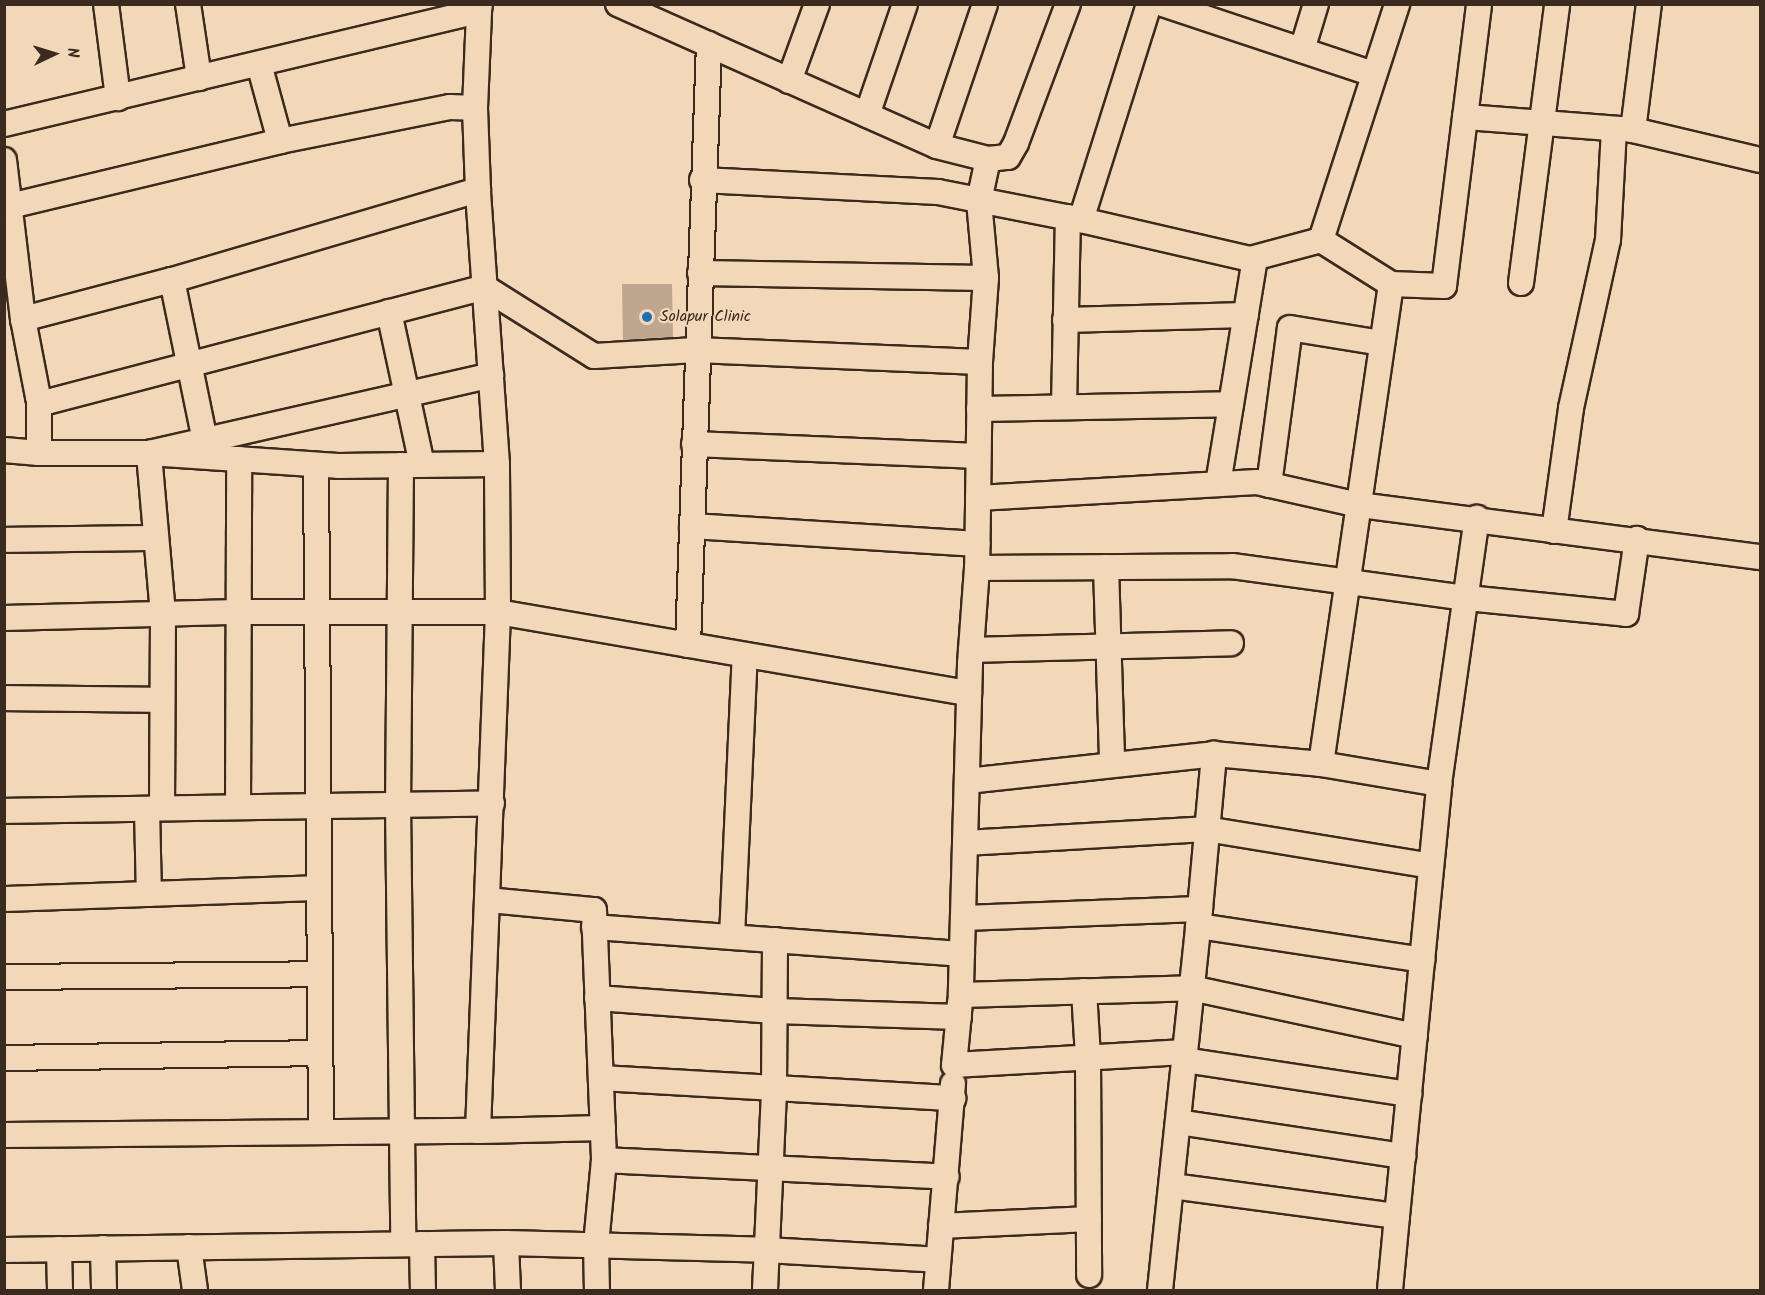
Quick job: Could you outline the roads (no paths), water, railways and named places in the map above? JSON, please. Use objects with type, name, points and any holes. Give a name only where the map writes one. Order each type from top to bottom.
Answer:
[{"type":"street","points":[[106,4],[118,98]]},
{"type":"street","points":[[188,4],[199,78]]},
{"type":"street","points":[[618,4],[937,146],[988,159],[1008,157],[1016,143],[1068,4]]},
{"type":"street","points":[[789,81],[817,4]]},
{"type":"street","points":[[867,115],[905,4]]},
{"type":"street","points":[[937,146],[985,4]]},
{"type":"street","points":[[1064,406],[1065,320],[1074,219],[1149,4]]},
{"type":"street","points":[[1163,4],[1232,15],[1302,50],[1374,74]]},
{"type":"street","points":[[1302,50],[1316,4]]},
{"type":"street","points":[[1321,240],[1397,4]]},
{"type":"street","points":[[702,180],[908,189],[1074,219],[1255,259],[1321,240],[1391,284],[1444,286],[1479,4]]},
{"type":"street","points":[[1521,284],[1557,4]]},
{"type":"street","points":[[1554,531],[1571,408],[1608,240],[1623,130],[1649,4]]},
{"type":"street","points":[[4,124],[258,64],[479,8],[475,108],[478,190],[497,464],[498,612],[478,1131]]},
{"type":"street","points":[[688,645],[696,350],[709,44]]},
{"type":"street","points":[[258,64],[280,141]]},
{"type":"street","points":[[10,206],[280,141],[450,107],[475,108]]},
{"type":"street","points":[[1465,117],[1623,130],[1761,160]]},
{"type":"street","points":[[936,1290],[960,1006],[969,693],[977,568],[980,362],[986,278],[979,201],[988,159]]},
{"type":"street","points":[[4,160],[23,319],[39,401],[39,453]]},
{"type":"street","points":[[23,319],[172,280],[478,190]]},
{"type":"street","points":[[1218,484],[1255,259]]},
{"type":"street","points":[[699,273],[986,278]]},
{"type":"street","points":[[172,280],[206,441]]},
{"type":"street","points":[[1321,764],[1391,284]]},
{"type":"street","points":[[39,401],[49,403],[484,287],[594,356],[696,350],[980,362]]},
{"type":"street","points":[[388,312],[407,395],[411,465],[400,613],[398,804],[402,1131],[412,1244],[423,1290]]},
{"type":"street","points":[[1065,320],[1246,315]]},
{"type":"street","points":[[1269,485],[1290,328],[1382,343]]},
{"type":"street","points":[[149,453],[491,375]]},
{"type":"street","points":[[979,408],[1231,404]]},
{"type":"street","points":[[694,444],[978,456]]},
{"type":"street","points":[[4,450],[39,453],[149,453],[316,465],[497,464]]},
{"type":"street","points":[[149,453],[163,614],[162,700],[149,894]]},
{"type":"street","points":[[238,459],[238,807]]},
{"type":"street","points":[[316,465],[321,1131]]},
{"type":"street","points":[[978,498],[1257,482],[1359,505],[1477,518],[1554,531],[1637,539],[1761,557]]},
{"type":"street","points":[[1389,1290],[1439,784],[1477,518]]},
{"type":"street","points":[[692,526],[977,544]]},
{"type":"street","points":[[4,540],[156,538]]},
{"type":"street","points":[[977,568],[1232,566],[1467,598],[1626,614],[1637,539]]},
{"type":"street","points":[[1106,567],[1112,763]]},
{"type":"street","points":[[4,618],[238,612],[498,612],[969,693]]},
{"type":"street","points":[[971,650],[1231,643]]},
{"type":"street","points":[[732,937],[745,655]]},
{"type":"street","points":[[4,698],[162,700]]},
{"type":"street","points":[[967,781],[1112,763],[1214,754],[1321,764],[1439,784]]},
{"type":"street","points":[[1160,1290],[1214,754]]},
{"type":"street","points":[[4,811],[492,803]]},
{"type":"street","points":[[965,843],[1206,829],[1431,866]]},
{"type":"street","points":[[4,899],[318,888]]},
{"type":"street","points":[[488,900],[594,910],[604,1160],[596,1244],[597,1290]]},
{"type":"street","points":[[963,918],[1199,918],[1422,960]]},
{"type":"street","points":[[594,927],[962,954]]},
{"type":"street","points":[[765,1290],[774,1088],[775,940]]},
{"type":"street","points":[[4,977],[319,974]]},
{"type":"street","points":[[597,998],[775,1011],[960,1006],[1084,992],[1191,988],[1415,1036]]},
{"type":"street","points":[[1084,992],[1088,1057],[1089,1275]]},
{"type":"street","points":[[4,1058],[320,1053]]},
{"type":"street","points":[[954,1065],[1088,1057],[1184,1056],[1409,1094]]},
{"type":"street","points":[[601,1078],[952,1098]]},
{"type":"street","points":[[1178,1122],[1403,1156]]},
{"type":"street","points":[[4,1135],[603,1128]]},
{"type":"street","points":[[604,1160],[770,1166],[947,1177]]},
{"type":"street","points":[[1172,1186],[1397,1216]]},
{"type":"street","points":[[941,1227],[1089,1219]]},
{"type":"street","points":[[507,1243],[508,1290]]},
{"type":"street","points":[[4,1250],[507,1243],[766,1250],[937,1260]]},
{"type":"street","points":[[189,1247],[195,1290]]},
{"type":"street","points":[[103,1248],[104,1290]]},
{"type":"street","points":[[59,1249],[60,1290]]},
{"type":"place","name":"Solapur Clinic","points":[[647,317]]}]
